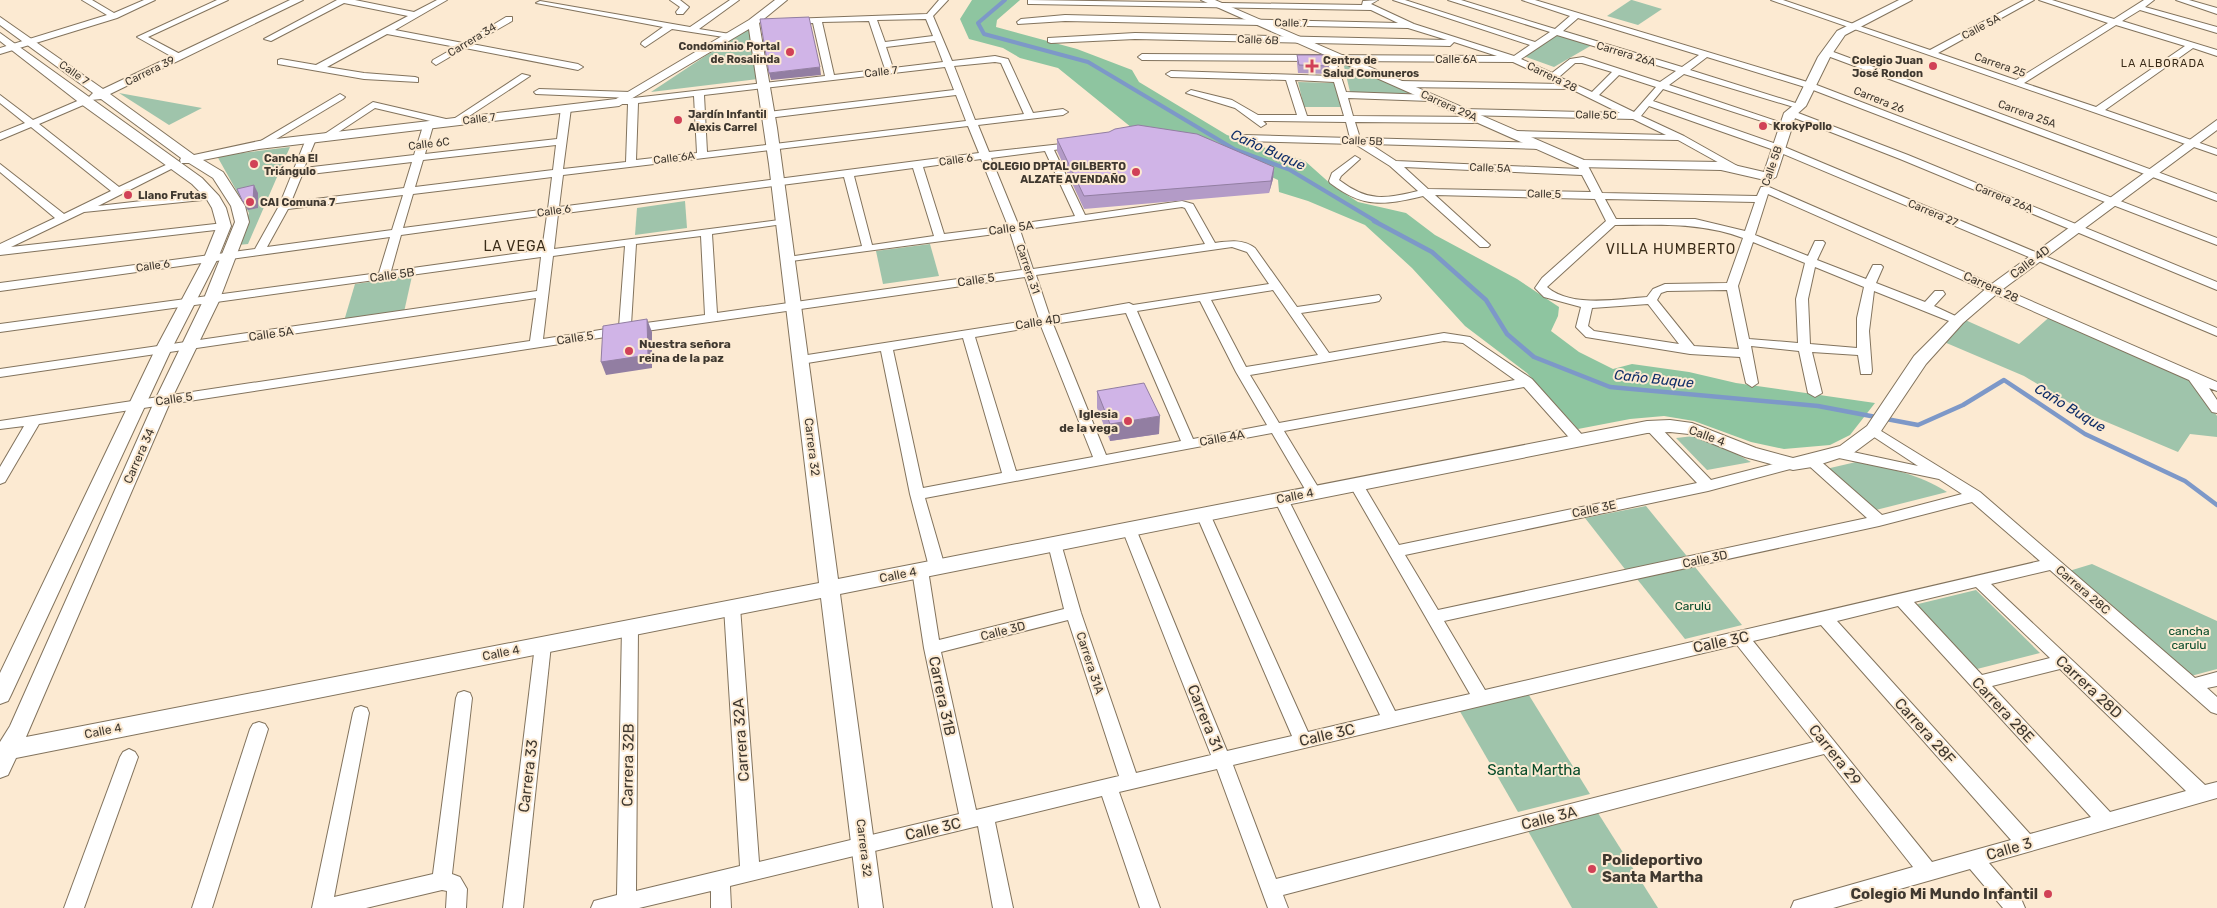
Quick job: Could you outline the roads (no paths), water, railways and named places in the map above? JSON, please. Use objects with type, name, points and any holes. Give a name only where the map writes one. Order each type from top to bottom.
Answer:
[{"type":"street","points":[[86,0],[114,16]]},
{"type":"street","points":[[0,51],[114,16],[151,0]]},
{"type":"street","points":[[179,57],[141,37],[224,0]]},
{"type":"street","name":"Carrera 39","points":[[0,137],[104,94],[298,0]]},
{"type":"street","points":[[268,39],[343,0],[416,15]]},
{"type":"street","points":[[318,68],[442,0]]},
{"type":"street","points":[[674,0],[684,7],[680,12]]},
{"type":"street","points":[[693,29],[736,0]]},
{"type":"street","points":[[539,92],[627,99],[727,36],[753,22],[782,0]]},
{"type":"street","points":[[753,22],[929,16],[944,0]]},
{"type":"street","points":[[1397,0],[1537,45]]},
{"type":"street","name":"Carrera 26A","points":[[1452,0],[1680,70],[1795,109],[2217,286]]},
{"type":"street","name":"Carrera 26","points":[[1526,0],[1810,86],[2217,242]]},
{"type":"street","name":"Carrera 25","points":[[1775,0],[2217,152]]},
{"type":"street","name":"Calle 5B","points":[[1752,383],[1732,286],[1786,126],[1840,33],[1907,0]]},
{"type":"street","name":"Calle 5A","points":[[1932,53],[2030,0]]},
{"type":"street","points":[[2043,0],[2217,53]]},
{"type":"street","points":[[2017,83],[2150,0]]},
{"type":"street","points":[[2180,0],[2217,11]]},
{"type":"street","points":[[542,1],[727,36]]},
{"type":"street","points":[[1031,2],[1371,3]]},
{"type":"street","name":"Carrera 29A","points":[[1212,2],[1335,58],[1515,134],[1584,168]]},
{"type":"street","name":"Carrera 28","points":[[1371,3],[1411,26],[1515,59],[1681,138],[1736,168]]},
{"type":"street","points":[[2138,7],[2217,30]]},
{"type":"street","points":[[1515,59],[1556,32],[1577,15]]},
{"type":"street","name":"Carrera 31","points":[[929,16],[983,156],[1014,228],[1045,320],[1101,460]]},
{"type":"street","points":[[872,18],[890,72]]},
{"type":"street","name":"Calle 7","points":[[1021,22],[1065,18],[1411,26]]},
{"type":"street","name":"Carrera 34","points":[[436,62],[509,19]]},
{"type":"street","name":"Calle 7","points":[[0,20],[190,158],[259,145],[428,126],[627,99],[1001,60],[1005,61],[1030,116]]},
{"type":"street","points":[[817,20],[830,78]]},
{"type":"street","name":"Carrera 32","points":[[753,22],[766,85],[768,115],[871,908]]},
{"type":"street","points":[[645,44],[671,26]]},
{"type":"street","points":[[387,31],[578,67]]},
{"type":"street","name":"Calle 7","points":[[0,36],[85,101],[174,165]]},
{"type":"street","name":"Calle 6B","points":[[1052,40],[1135,36],[1300,41],[1466,43]]},
{"type":"street","points":[[882,45],[937,38]]},
{"type":"street","points":[[2097,110],[2192,45]]},
{"type":"street","name":"Carrera 25A","points":[[1828,53],[2217,198]]},
{"type":"street","points":[[1636,116],[1661,86],[1680,70],[1706,54]]},
{"type":"street","name":"Calle 6A","points":[[1142,57],[1515,59]]},
{"type":"street","points":[[1335,58],[1342,95],[1356,140],[1394,164],[1484,245]]},
{"type":"street","points":[[1553,77],[1572,61],[1578,60],[1618,71],[1786,126]]},
{"type":"street","points":[[281,62],[416,80]]},
{"type":"street","points":[[1593,96],[1618,71]]},
{"type":"street","points":[[1171,74],[1339,79]]},
{"type":"street","points":[[325,137],[373,105],[451,122],[525,76]]},
{"type":"street","points":[[1290,79],[1303,118]]},
{"type":"street","points":[[1400,84],[1574,87]]},
{"type":"street","points":[[768,115],[958,92]]},
{"type":"street","points":[[699,93],[702,154]]},
{"type":"street","points":[[1191,93],[1224,100],[1243,108],[1256,118],[1273,138]]},
{"type":"street","points":[[1342,95],[1430,98]]},
{"type":"street","points":[[259,145],[340,97]]},
{"type":"street","points":[[0,98],[118,192]]},
{"type":"street","points":[[627,99],[630,163]]},
{"type":"street","name":"Carrera 27","points":[[1646,102],[1778,148],[2217,332]]},
{"type":"street","points":[[536,344],[566,108]]},
{"type":"street","name":"Calle 6A","points":[[284,206],[702,154],[1064,112]]},
{"type":"street","name":"Calle 5C","points":[[1463,112],[1636,116]]},
{"type":"street","points":[[1256,118],[1481,120]]},
{"type":"street","name":"Calle 4D","points":[[1875,428],[1920,360],[1958,320],[1994,289],[2217,124]]},
{"type":"street","points":[[384,276],[428,126]]},
{"type":"street","points":[[1515,134],[1681,138]]},
{"type":"street","name":"Calle 5B","points":[[1244,138],[1541,146]]},
{"type":"street","points":[[259,250],[284,206],[311,139]]},
{"type":"street","name":"Calle 6C","points":[[298,172],[562,141]]},
{"type":"street","name":"Calle 6","points":[[0,287],[259,250],[1091,142]]},
{"type":"street","points":[[1048,147],[1081,218]]},
{"type":"street","points":[[0,250],[62,218],[190,158]]},
{"type":"street","name":"Carrera 34","points":[[3,757],[163,400],[211,300],[242,222],[238,206],[218,175],[190,158]]},
{"type":"street","name":"Calle 5","points":[[1355,159],[1336,175],[1334,181],[1367,202],[1386,201],[1426,192],[1598,194],[1765,188]]},
{"type":"street","name":"Calle 5A","points":[[1394,164],[1584,168],[1736,168],[1765,188]]},
{"type":"street","points":[[0,250],[224,226],[222,215],[212,196],[197,181],[174,165]]},
{"type":"street","points":[[917,165],[940,238]]},
{"type":"street","points":[[0,167],[62,218]]},
{"type":"street","points":[[1584,168],[1612,222]]},
{"type":"street","points":[[848,174],[868,249]]},
{"type":"street","name":"Carrera 28","points":[[1765,188],[2217,387]]},
{"type":"street","points":[[77,211],[212,196]]},
{"type":"street","name":"Calle 5A","points":[[788,260],[1187,204],[1211,245]]},
{"type":"street","name":"Calle 5B","points":[[0,328],[189,304],[783,221]]},
{"type":"street","points":[[1651,300],[1586,305],[1548,294],[1541,288],[1546,280],[1612,222],[1695,222],[1749,236],[1958,320]]},
{"type":"street","name":"Carrera 34","points":[[0,695],[163,350],[189,304],[211,258],[224,226]]},
{"type":"street","points":[[706,232],[711,318]]},
{"type":"street","points":[[625,330],[631,242]]},
{"type":"street","points":[[1815,393],[1803,346],[1801,300],[1810,260],[1819,243]]},
{"type":"street","name":"Calle 5","points":[[0,425],[625,330],[1211,245],[1240,244],[1251,250],[1276,286]]},
{"type":"street","points":[[1866,371],[1863,352],[1862,316],[1869,284],[1877,267]]},
{"type":"street","points":[[1276,286],[1326,358]]},
{"type":"street","name":"Calle 4D","points":[[801,360],[1045,320],[1276,286]]},
{"type":"street","points":[[1651,300],[1657,291],[1665,288],[1732,286]]},
{"type":"street","name":"Calle 5A","points":[[0,372],[542,294]]},
{"type":"street","points":[[1927,307],[1939,294]]},
{"type":"street","points":[[1203,296],[1242,372],[1314,492]]},
{"type":"street","points":[[1293,310],[1375,298]]},
{"type":"street","points":[[1651,300],[1690,350]]},
{"type":"street","points":[[1586,305],[1582,327],[1590,334],[1690,350],[1803,346],[1863,352]]},
{"type":"street","points":[[1129,307],[1189,444]]},
{"type":"street","points":[[968,333],[1010,476]]},
{"type":"street","points":[[1242,372],[1444,337],[1466,340],[1527,382],[1579,440]]},
{"type":"street","name":"Carrera 31B","points":[[886,346],[917,494],[928,569],[932,648],[1002,908]]},
{"type":"street","points":[[2192,376],[2217,409]]},
{"type":"street","name":"Calle 4A","points":[[917,494],[1527,382]]},
{"type":"street","points":[[0,479],[34,420]]},
{"type":"street","points":[[1651,426],[1708,486]]},
{"type":"street","name":"Calle 4","points":[[3,757],[630,627],[1651,426],[1692,429],[1751,453],[1792,464]]},
{"type":"street","points":[[1792,464],[1839,454],[1861,442],[1875,428]]},
{"type":"street","name":"Carrera 28C","points":[[1875,428],[1976,496],[2217,707]]},
{"type":"street","name":"Carrera 28C","points":[[1839,454],[1872,459],[1947,477]]},
{"type":"street","points":[[1812,461],[1879,521]]},
{"type":"street","name":"Calle 3E","points":[[1396,551],[1708,486],[1792,464]]},
{"type":"street","points":[[1356,484],[1481,698]]},
{"type":"street","name":"Calle 3D","points":[[1434,617],[1879,521],[1976,496]]},
{"type":"street","points":[[1281,499],[1391,720]]},
{"type":"street","points":[[1203,514],[1303,741]]},
{"type":"street","name":"Carrera 31","points":[[1129,529],[1222,760],[1278,908]]},
{"type":"street","name":"Carrera 31A","points":[[1055,544],[1073,613],[1130,782]]},
{"type":"street","name":"Calle 3C","points":[[601,908],[1481,698],[1741,638],[1900,598],[2053,564]]},
{"type":"street","name":"Carrera 28D","points":[[1978,580],[2062,662],[2209,792]]},
{"type":"street","name":"Carrera 28E","points":[[1900,598],[2108,822]]},
{"type":"street","name":"Carrera 32A","points":[[732,607],[750,872]]},
{"type":"street","name":"Calle 3D","points":[[932,648],[1073,613]]},
{"type":"street","name":"Carrera 28F","points":[[1823,617],[2027,844]]},
{"type":"street","name":"Carrera 32B","points":[[626,902],[630,627]]},
{"type":"street","name":"Carrera 29","points":[[1741,638],[1928,872]]},
{"type":"street","name":"Carrera 33","points":[[513,908],[543,645]]},
{"type":"street","points":[[1978,683],[2062,662]]},
{"type":"street","points":[[2193,685],[2217,679]]},
{"type":"street","points":[[327,908],[452,893],[464,698]]},
{"type":"street","points":[[322,908],[361,713]]},
{"type":"street","points":[[202,908],[259,730]]},
{"type":"street","name":"Calle 3A","points":[[1271,889],[1828,746]]},
{"type":"street","points":[[74,908],[129,757]]},
{"type":"street","points":[[1108,787],[1150,908]]},
{"type":"street","name":"Calle 3","points":[[1801,908],[2209,792]]},
{"type":"street","points":[[1974,860],[2014,908]]},
{"type":"street","points":[[720,880],[721,908]]},
{"type":"waterway","name":"Caño Buque","points":[[1005,0],[978,23],[984,34],[1088,62],[1234,149],[1290,170],[1377,222]]},
{"type":"waterway","name":"Caño Buque","points":[[1374,221],[1432,252],[1486,300],[1507,334],[1534,357],[1610,387],[1818,406],[1918,425],[1963,405],[2004,380],[2085,434],[2185,481],[2217,505]]},
{"type":"place","name":"Condominio Portal de Rosalinda","points":[[790,52]]},
{"type":"place","name":"Centro de Salud Comuneros","points":[[1312,66]]},
{"type":"place","name":"Colegio Juan José Rondon","points":[[1933,66]]},
{"type":"place","name":"Jardín Infantil Alexis Carrel","points":[[678,120]]},
{"type":"place","name":"KrokyPollo","points":[[1763,126]]},
{"type":"place","name":"Cancha El Triángulo","points":[[254,164]]},
{"type":"place","name":"COLEGIO DPTAL GILBERTO ALZATE AVENDAÑO","points":[[1136,172]]},
{"type":"place","name":"Llano Frutas","points":[[128,195]]},
{"type":"place","name":"CAI Comuna 7","points":[[250,202]]},
{"type":"place","name":"Nuestra señora reina de la paz","points":[[629,351]]},
{"type":"place","name":"Iglesia de la vega","points":[[1128,421]]},
{"type":"place","name":"Polideportivo Santa Martha","points":[[1592,869]]},
{"type":"place","name":"Colegio Mi Mundo Infantil","points":[[2048,894]]},
{"type":"district","name":"LA ALBORADA","points":[[2163,63]]},
{"type":"district","name":"LA VEGA","points":[[515,246]]},
{"type":"district","name":"VILLA HUMBERTO","points":[[1671,249]]},
{"type":"park label","name":"Carulú","points":[[1693,606]]},
{"type":"park label","name":"cancha carulu","points":[[2189,638]]},
{"type":"park label","name":"Santa Martha","points":[[1534,770]]}]
